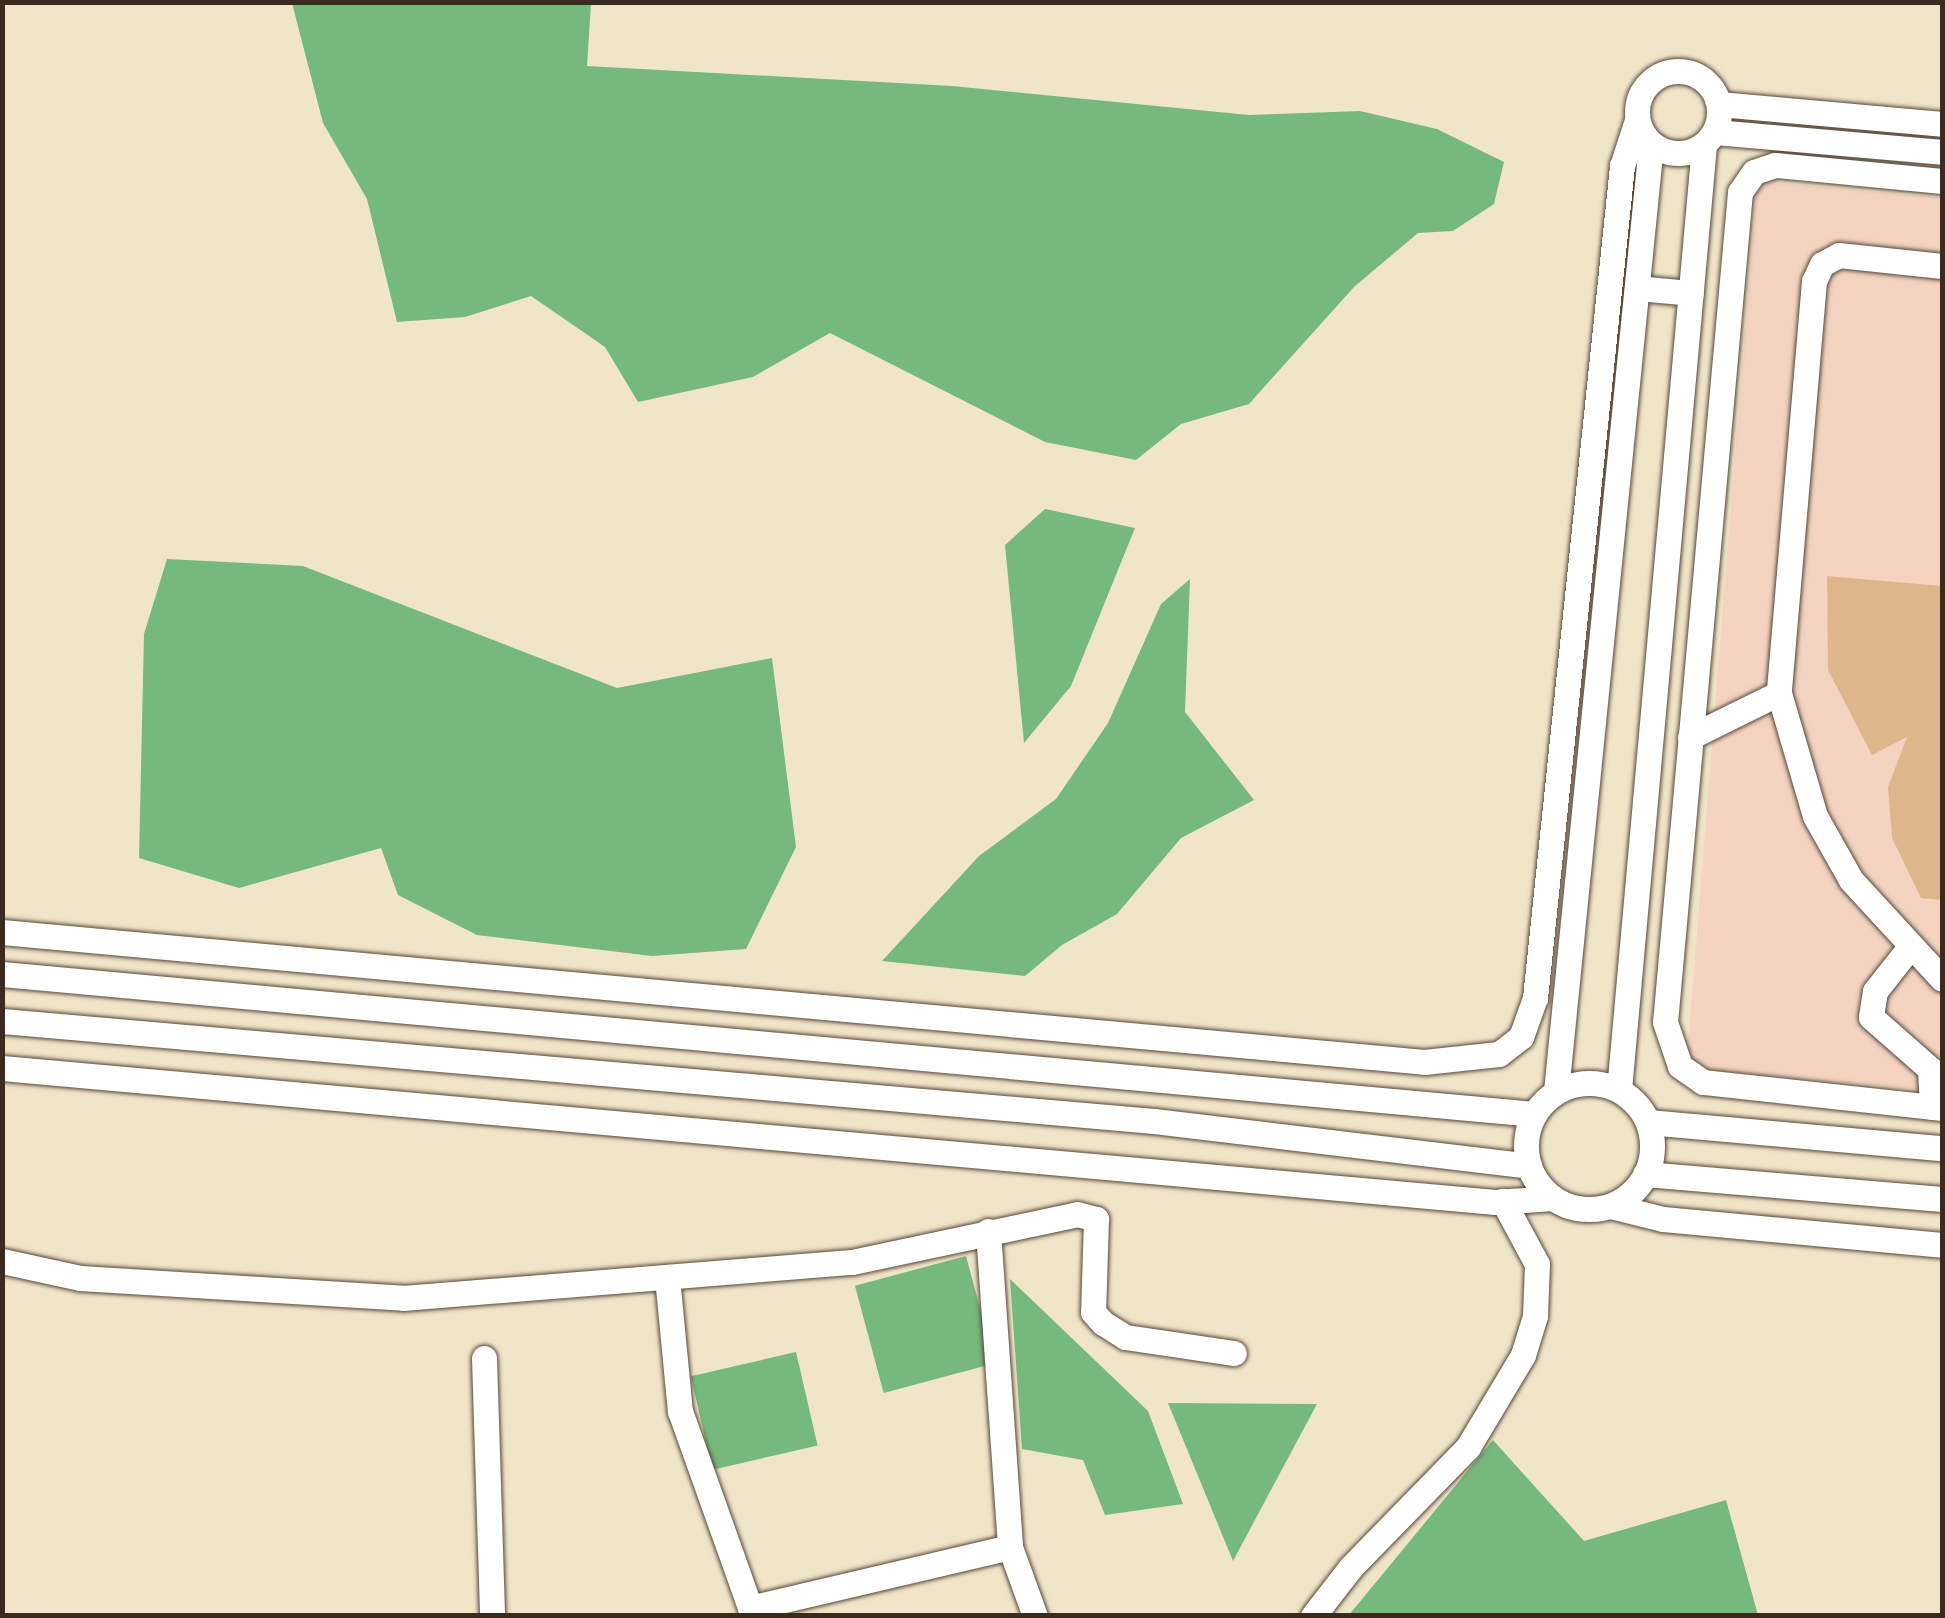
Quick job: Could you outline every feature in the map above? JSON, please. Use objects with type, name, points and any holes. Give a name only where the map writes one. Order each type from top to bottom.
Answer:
[{"type":"street","points":[[2,932],[1424,1062],[1499,1054],[1520,1037],[1535,998],[1622,166],[1650,82],[1674,70],[1699,76],[1718,104],[1709,138],[1690,293],[1619,1090]]},
{"type":"street","points":[[1718,104],[1942,124]]},
{"type":"street","points":[[1556,1091],[1651,144],[1637,120]]},
{"type":"street","points":[[1651,144],[1678,154],[1709,138],[1942,152]]},
{"type":"street","points":[[1909,948],[1875,992],[1871,1017],[1930,1069],[1937,1107],[1727,1088],[1680,1066],[1664,1022],[1745,180],[1776,165],[1942,181]]},
{"type":"street","points":[[1942,266],[1839,255],[1822,264],[1814,281],[1779,692],[1815,816],[1851,880],[1909,948],[1942,979]]},
{"type":"street","points":[[1637,288],[1690,293]]},
{"type":"street","points":[[1690,737],[1779,692]]},
{"type":"street","points":[[2,974],[1535,1114]]},
{"type":"street","points":[[2,1021],[1154,1121],[1529,1166]]},
{"type":"street","points":[[2,1068],[1503,1201],[1552,1198],[1581,1208],[1611,1206],[1663,1219],[1942,1245]]},
{"type":"street","points":[[1552,1198],[1529,1166],[1526,1146],[1535,1114],[1556,1091],[1577,1083],[1619,1090],[1648,1122],[1652,1142],[1645,1174],[1611,1206]]},
{"type":"street","points":[[1648,1122],[1942,1148]]},
{"type":"street","points":[[1645,1174],[1942,1199]]},
{"type":"street","points":[[1313,1616],[1351,1566],[1468,1447],[1524,1355],[1535,1316],[1537,1264],[1503,1201]]},
{"type":"street","points":[[2,1261],[80,1278],[403,1298],[852,1262],[1077,1214],[1096,1219],[1093,1312],[1103,1323],[1126,1337],[1234,1353]]},
{"type":"street","points":[[988,1231],[1010,1548],[1035,1616]]},
{"type":"street","points":[[666,1277],[680,1411],[747,1613],[1010,1548]]},
{"type":"street","points":[[484,1358],[492,1616]]},
{"type":"shaded area","points":[[1757,181],[1942,198],[1942,1091],[1686,1069]]},
{"type":"green space","points":[[292,3],[591,3],[587,66],[952,86],[1249,115],[1360,111],[1437,129],[1504,162],[1494,204],[1453,231],[1418,233],[1354,287],[1249,404],[1181,424],[1136,460],[1045,442],[830,333],[753,377],[638,402],[605,347],[531,296],[465,317],[397,322],[367,199],[323,123]]},
{"type":"green space","points":[[1045,509],[1135,528],[1071,686],[1024,743],[1005,545]]},
{"type":"green space","points":[[167,559],[303,566],[617,688],[772,658],[796,847],[746,949],[652,956],[477,935],[398,895],[381,848],[239,888],[139,858],[144,634]]},
{"type":"green space","points":[[1190,579],[1185,712],[1254,800],[1181,838],[1117,914],[1062,945],[1025,976],[882,961],[979,856],[1056,799],[1108,723],[1161,604]]},
{"type":"green space","points":[[966,1256],[995,1363],[884,1393],[855,1286]]},
{"type":"green space","points":[[1010,1279],[1148,1411],[1183,1504],[1105,1515],[1083,1460],[1022,1449]]},
{"type":"green space","points":[[796,1352],[818,1446],[712,1470],[691,1376]]},
{"type":"green space","points":[[1168,1403],[1317,1404],[1233,1561]]},
{"type":"green space","points":[[1493,1440],[1584,1541],[1726,1500],[1758,1615],[1349,1615]]},
{"type":"building","points":[[1827,576],[1942,586],[1942,900],[1921,898],[1892,838],[1888,787],[1907,737],[1872,755],[1828,670]]}]
